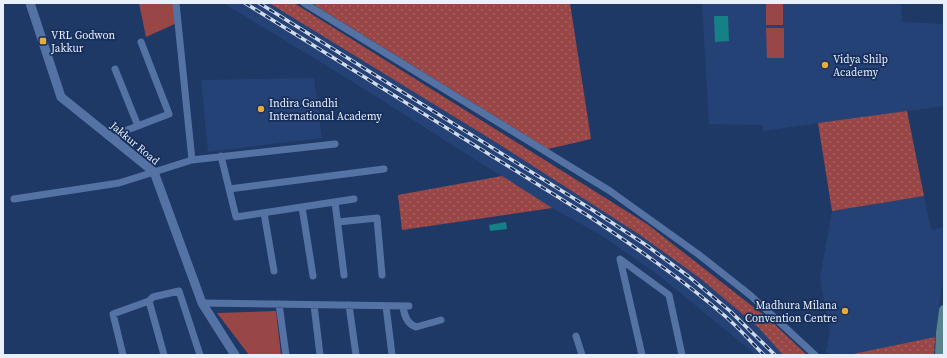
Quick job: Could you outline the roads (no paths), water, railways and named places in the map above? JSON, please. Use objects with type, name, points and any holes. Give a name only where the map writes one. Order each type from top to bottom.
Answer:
[{"type":"main road","points":[[940,355],[944,310]]},
{"type":"street","name":"Jakkur Road","points":[[30,3],[60,97],[154,172],[202,303],[236,355]]},
{"type":"street","points":[[176,3],[192,160]]},
{"type":"street","points":[[304,3],[610,191],[698,254],[750,296],[815,355]]},
{"type":"street","points":[[114,140],[122,132],[169,114],[141,42]]},
{"type":"street","points":[[115,69],[138,126]]},
{"type":"street","points":[[14,199],[119,183],[192,160],[335,144]]},
{"type":"street","points":[[221,156],[236,217],[354,199]]},
{"type":"street","points":[[229,189],[384,170]]},
{"type":"street","points":[[335,202],[344,275]]},
{"type":"street","points":[[302,207],[313,276]]},
{"type":"street","points":[[264,213],[274,271]]},
{"type":"street","points":[[338,222],[377,218],[382,274]]},
{"type":"street","points":[[642,355],[620,259],[668,295],[682,355]]},
{"type":"street","points":[[123,355],[113,314],[149,301],[153,298],[179,291],[200,355]]},
{"type":"street","points":[[149,301],[164,355]]},
{"type":"street","points":[[202,303],[406,306],[404,315],[413,326],[416,327],[441,320]]},
{"type":"street","points":[[279,304],[286,355]]},
{"type":"street","points":[[314,305],[320,355]]},
{"type":"street","points":[[349,305],[356,355]]},
{"type":"street","points":[[386,306],[392,355]]},
{"type":"street","points":[[576,336],[582,355]]},
{"type":"railway","points":[[245,3],[587,215],[623,239],[709,302],[735,325],[764,355]]},
{"type":"railway","points":[[259,3],[591,209],[646,245],[688,276],[730,311],[775,355]]},
{"type":"place","name":"VRL Godwon Jakkur","points":[[43,41]]},
{"type":"place","name":"Vidya Shilp Academy","points":[[825,65]]},
{"type":"place","name":"Indira Gandhi International Academy","points":[[261,109]]},
{"type":"place","name":"Madhura Milana Convention Centre","points":[[845,311]]}]
